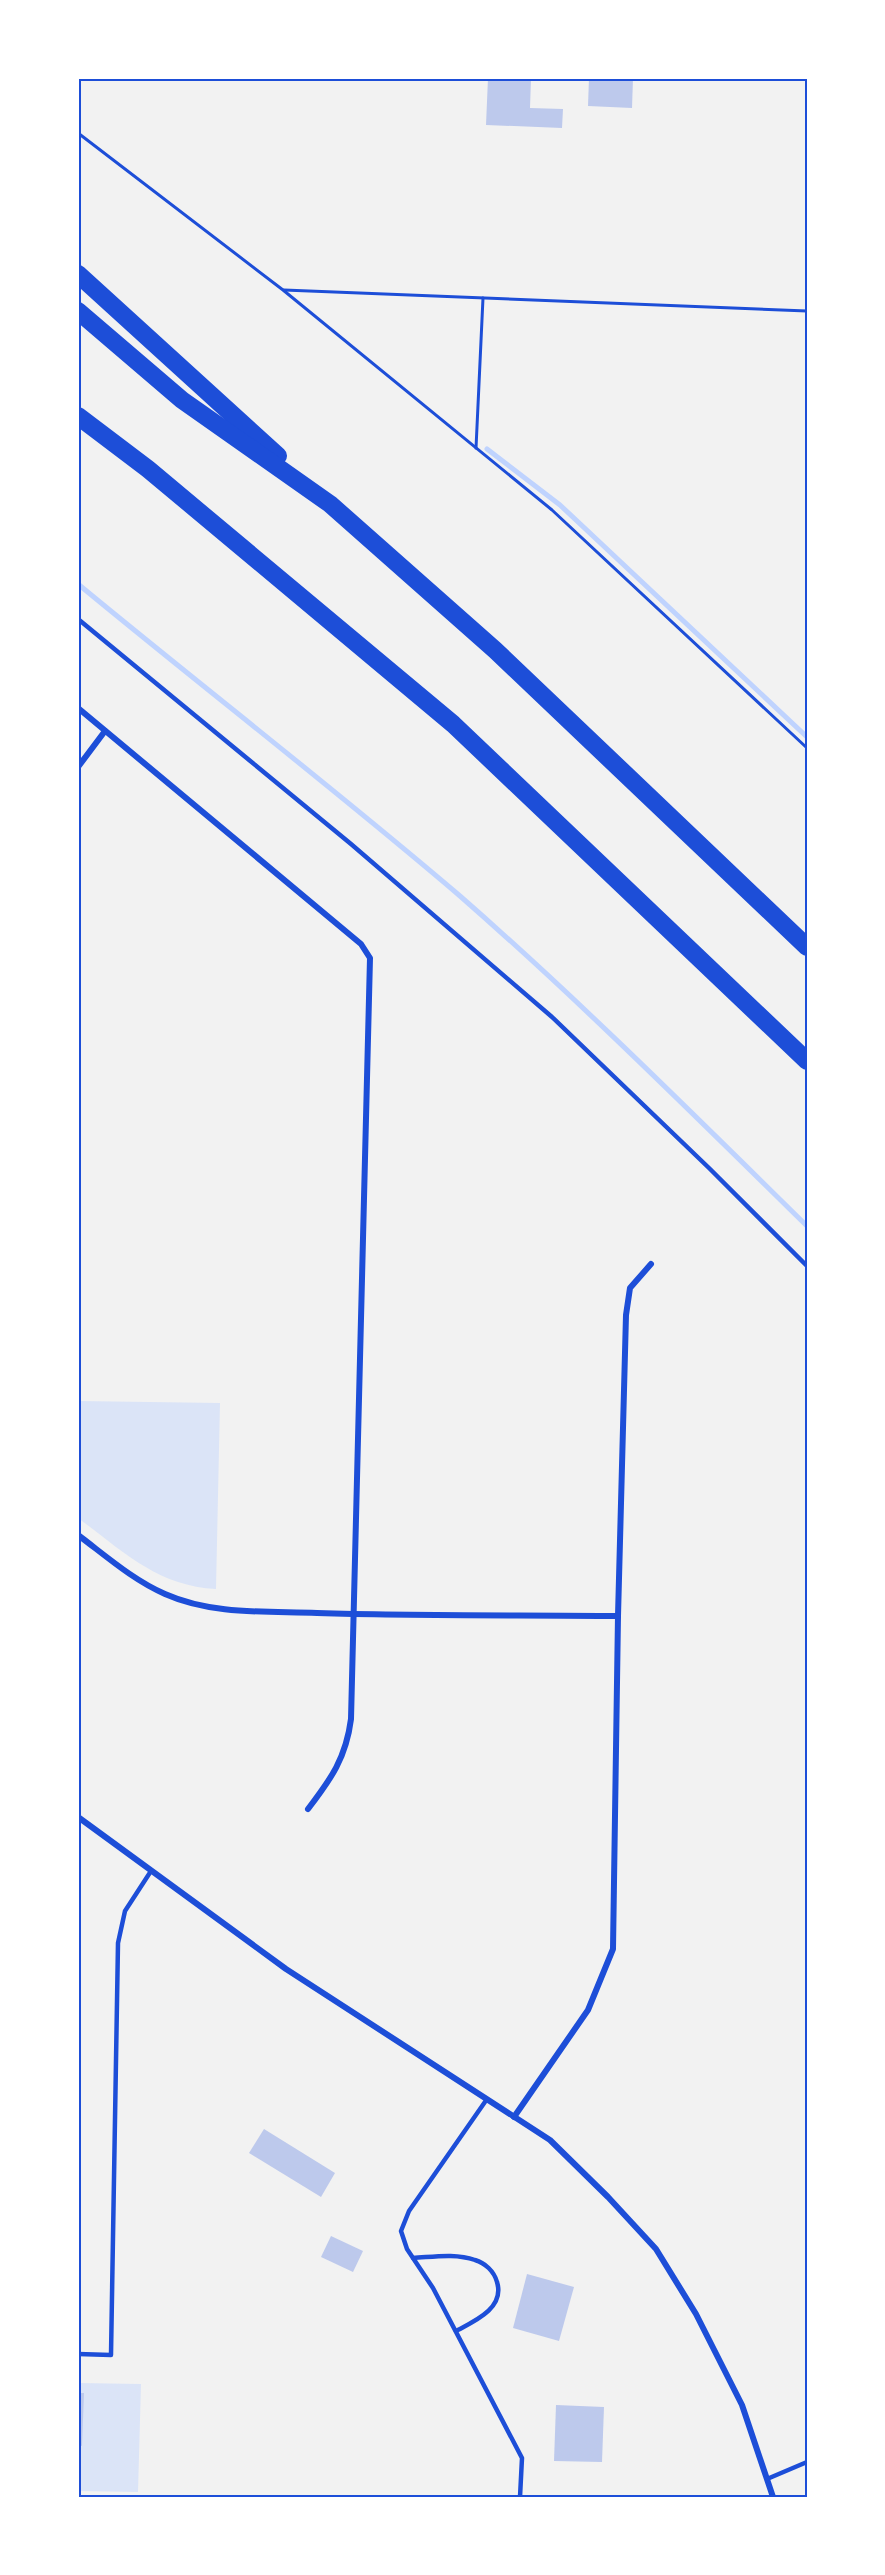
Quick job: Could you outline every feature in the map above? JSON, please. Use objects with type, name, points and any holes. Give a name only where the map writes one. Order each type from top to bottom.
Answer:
[{"type":"highway","points":[[78,274],[330,504],[495,650],[807,947]]},
{"type":"highway","points":[[78,311],[182,400],[330,504]]},
{"type":"highway","points":[[78,416],[148,469],[453,724],[807,1061]]},
{"type":"street","points":[[78,708],[361,944],[370,958],[351,1719],[348,1742],[333,1777],[308,1809]]},
{"type":"street","points":[[78,767],[105,731]]},
{"type":"street","points":[[514,2116],[588,2010],[613,1949],[618,1616],[626,1315],[630,1288],[651,1264]]},
{"type":"street","points":[[79,1539],[140,1581],[165,1594],[194,1604],[227,1610],[355,1614],[618,1616]]},
{"type":"street","points":[[78,1817],[286,1969],[550,2140],[608,2197],[656,2249],[696,2314],[742,2405],[773,2497]]},
{"type":"lane","points":[[78,619],[370,860],[544,1010],[709,1168],[807,1266]]},
{"type":"lane","points":[[78,2354],[111,2355],[118,1943],[125,1911],[151,1871]]},
{"type":"lane","points":[[487,2098],[409,2211],[401,2230],[407,2249],[433,2288],[522,2458],[520,2497]]},
{"type":"lane","points":[[413,2258],[453,2256],[475,2259],[495,2274],[499,2287],[497,2301],[482,2318],[456,2331]]},
{"type":"lane","points":[[767,2480],[807,2462]]},
{"type":"path","points":[[78,133],[283,290],[552,510],[807,748]]},
{"type":"path","points":[[283,290],[807,311]]},
{"type":"path","points":[[476,448],[483,298]]},
{"type":"shaded area","points":[[78,1401],[220,1403],[216,1589],[195,1586],[158,1574],[126,1554],[78,1518]]},
{"type":"shaded area","points":[[78,2383],[141,2384],[138,2492],[78,2491]]},
{"type":"building","points":[[488,78],[531,78],[530,108],[563,109],[562,128],[486,125]]},
{"type":"building","points":[[589,78],[633,78],[632,108],[588,106]]},
{"type":"building","points":[[264,2129],[335,2173],[321,2197],[249,2153]]},
{"type":"building","points":[[331,2236],[363,2251],[353,2272],[321,2257]]},
{"type":"building","points":[[527,2274],[574,2287],[559,2341],[513,2328]]},
{"type":"building","points":[[78,2393],[84,2393],[82,2446],[78,2445]]},
{"type":"building","points":[[556,2405],[604,2407],[602,2462],[554,2461]]},
{"type":"waterway","points":[[487,449],[560,505],[807,737]]},
{"type":"waterway","points":[[78,584],[460,896],[592,1017],[807,1226]]}]
